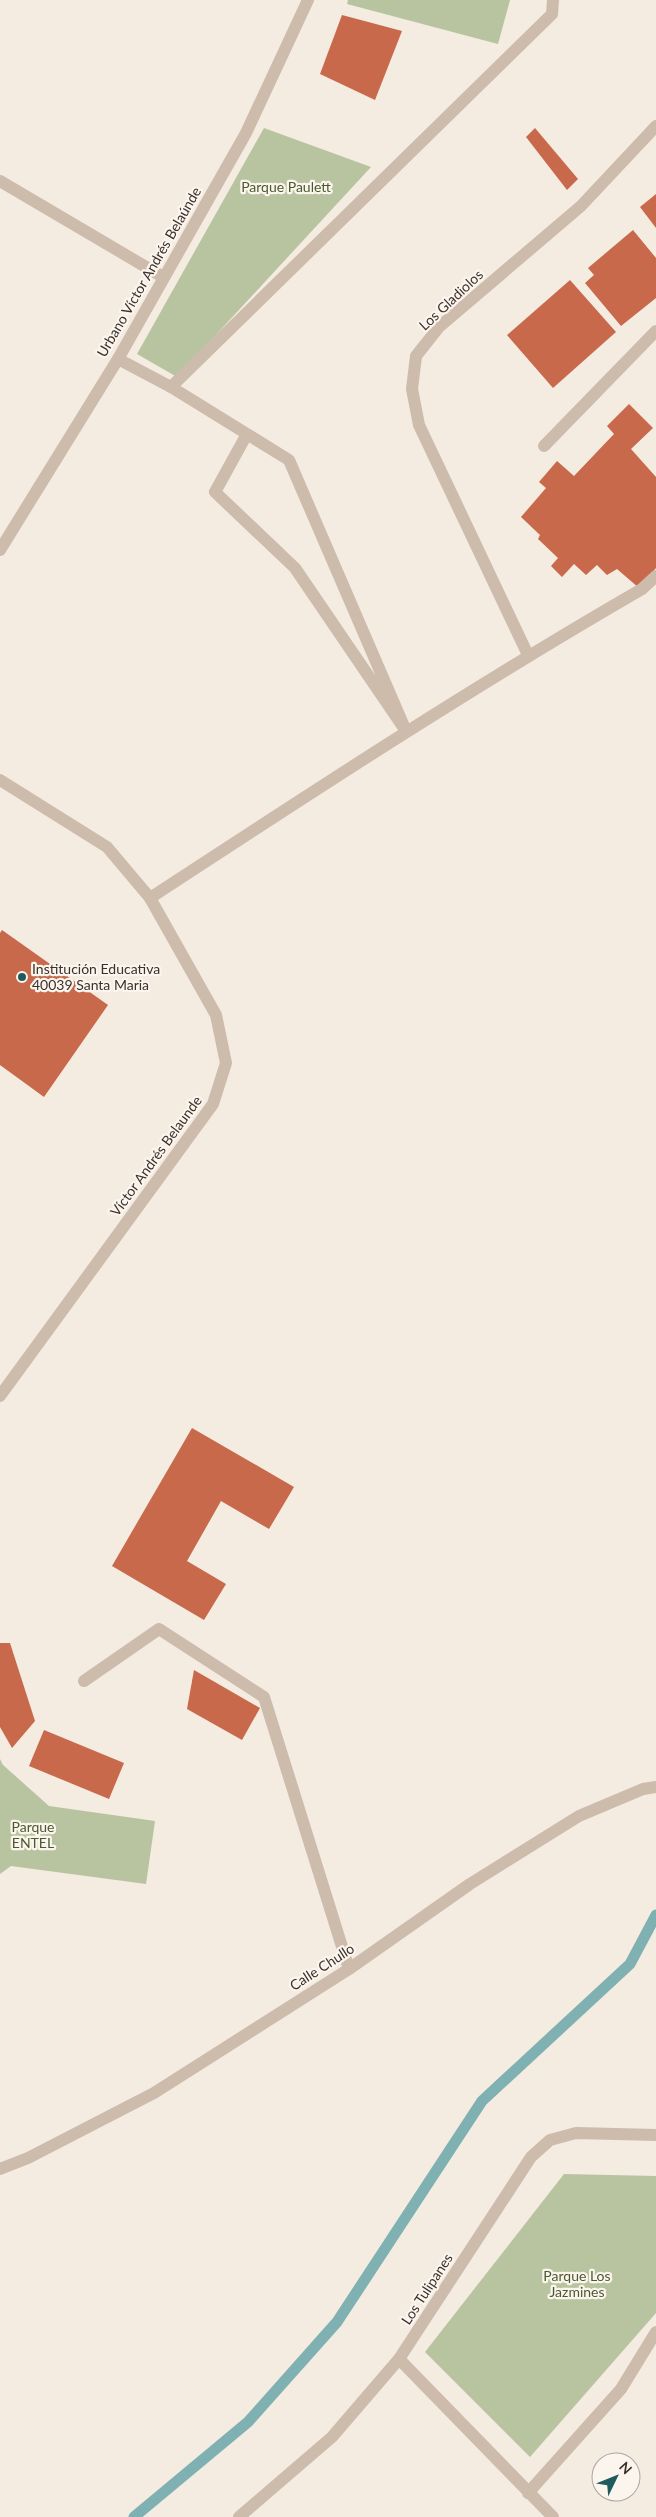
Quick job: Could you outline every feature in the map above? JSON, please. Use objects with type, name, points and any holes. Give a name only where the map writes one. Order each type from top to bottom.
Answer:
[{"type":"street","points":[[171,387],[552,14],[553,0]]},
{"type":"street","name":"Urbano Víctor Andrés Belaúnde","points":[[1,547],[118,359],[246,133],[306,1]]},
{"type":"street","name":"Los Gladiolos","points":[[528,656],[420,425],[412,389],[416,356],[439,327],[580,206],[656,126]]},
{"type":"street","points":[[0,181],[163,277]]},
{"type":"street","points":[[544,446],[656,331]]},
{"type":"street","points":[[118,359],[171,387],[289,460],[406,732]]},
{"type":"street","points":[[247,434],[215,492],[295,568],[406,732]]},
{"type":"street","points":[[150,898],[406,732],[528,656],[642,589],[656,576]]},
{"type":"street","name":"Víctor Andrés Belaunde","points":[[0,780],[107,847],[150,898],[216,1015],[226,1064],[213,1104],[0,1396]]},
{"type":"street","points":[[84,1681],[159,1629],[264,1697],[348,1969]]},
{"type":"street","name":"Calle Chullo","points":[[0,2168],[28,2158],[154,2093],[348,1969],[470,1884],[579,1816],[643,1789],[656,1787]]},
{"type":"street","name":"Los Tulipanes","points":[[239,2517],[332,2437],[399,2359],[531,2156],[550,2140],[576,2133],[656,2135]]},
{"type":"street","points":[[528,2493],[621,2389],[656,2332]]},
{"type":"street","points":[[399,2359],[553,2517]]},
{"type":"green space","points":[[348,0],[510,0],[498,44],[347,4]]},
{"type":"green space","name":"Parque Paulett","points":[[264,128],[371,167],[177,377],[137,354]]},
{"type":"green space","name":"Parque ENTEL","points":[[0,1759],[3,1765],[49,1806],[155,1821],[146,1884],[11,1866],[0,1874]]},
{"type":"green space","name":"Parque Los Jazmines","points":[[564,2174],[656,2176],[656,2313],[530,2457],[425,2352]]},
{"type":"building","points":[[342,15],[402,31],[375,100],[320,74]]},
{"type":"building","points":[[535,128],[578,179],[567,190],[526,137]]},
{"type":"building","points":[[656,194],[656,228],[640,207]]},
{"type":"building","points":[[633,230],[656,258],[656,298],[621,326],[585,283],[594,275],[588,268]]},
{"type":"building","points":[[570,280],[616,332],[553,388],[507,335]]},
{"type":"building","points":[[629,404],[653,428],[631,449],[656,477],[656,568],[639,588],[617,569],[607,575],[597,565],[586,575],[574,564],[562,577],[551,566],[558,558],[538,539],[540,535],[521,517],[546,488],[539,482],[557,461],[574,476],[614,434],[607,426]]},
{"type":"building","points":[[2,930],[108,1005],[44,1097],[0,1065],[0,933]]},
{"type":"building","points":[[192,1428],[294,1487],[269,1529],[221,1501],[187,1561],[226,1584],[204,1620],[112,1566]]},
{"type":"building","points":[[0,1643],[10,1643],[35,1721],[12,1748],[0,1727]]},
{"type":"building","points":[[194,1670],[260,1708],[242,1740],[187,1709]]},
{"type":"building","points":[[44,1730],[124,1763],[109,1799],[29,1766]]},
{"type":"waterway","points":[[134,2517],[248,2422],[337,2322],[482,2101],[630,1964],[656,1915]]},
{"type":"place","name":"Institución Educativa 40039 Santa Maria","points":[[22,977]]}]
